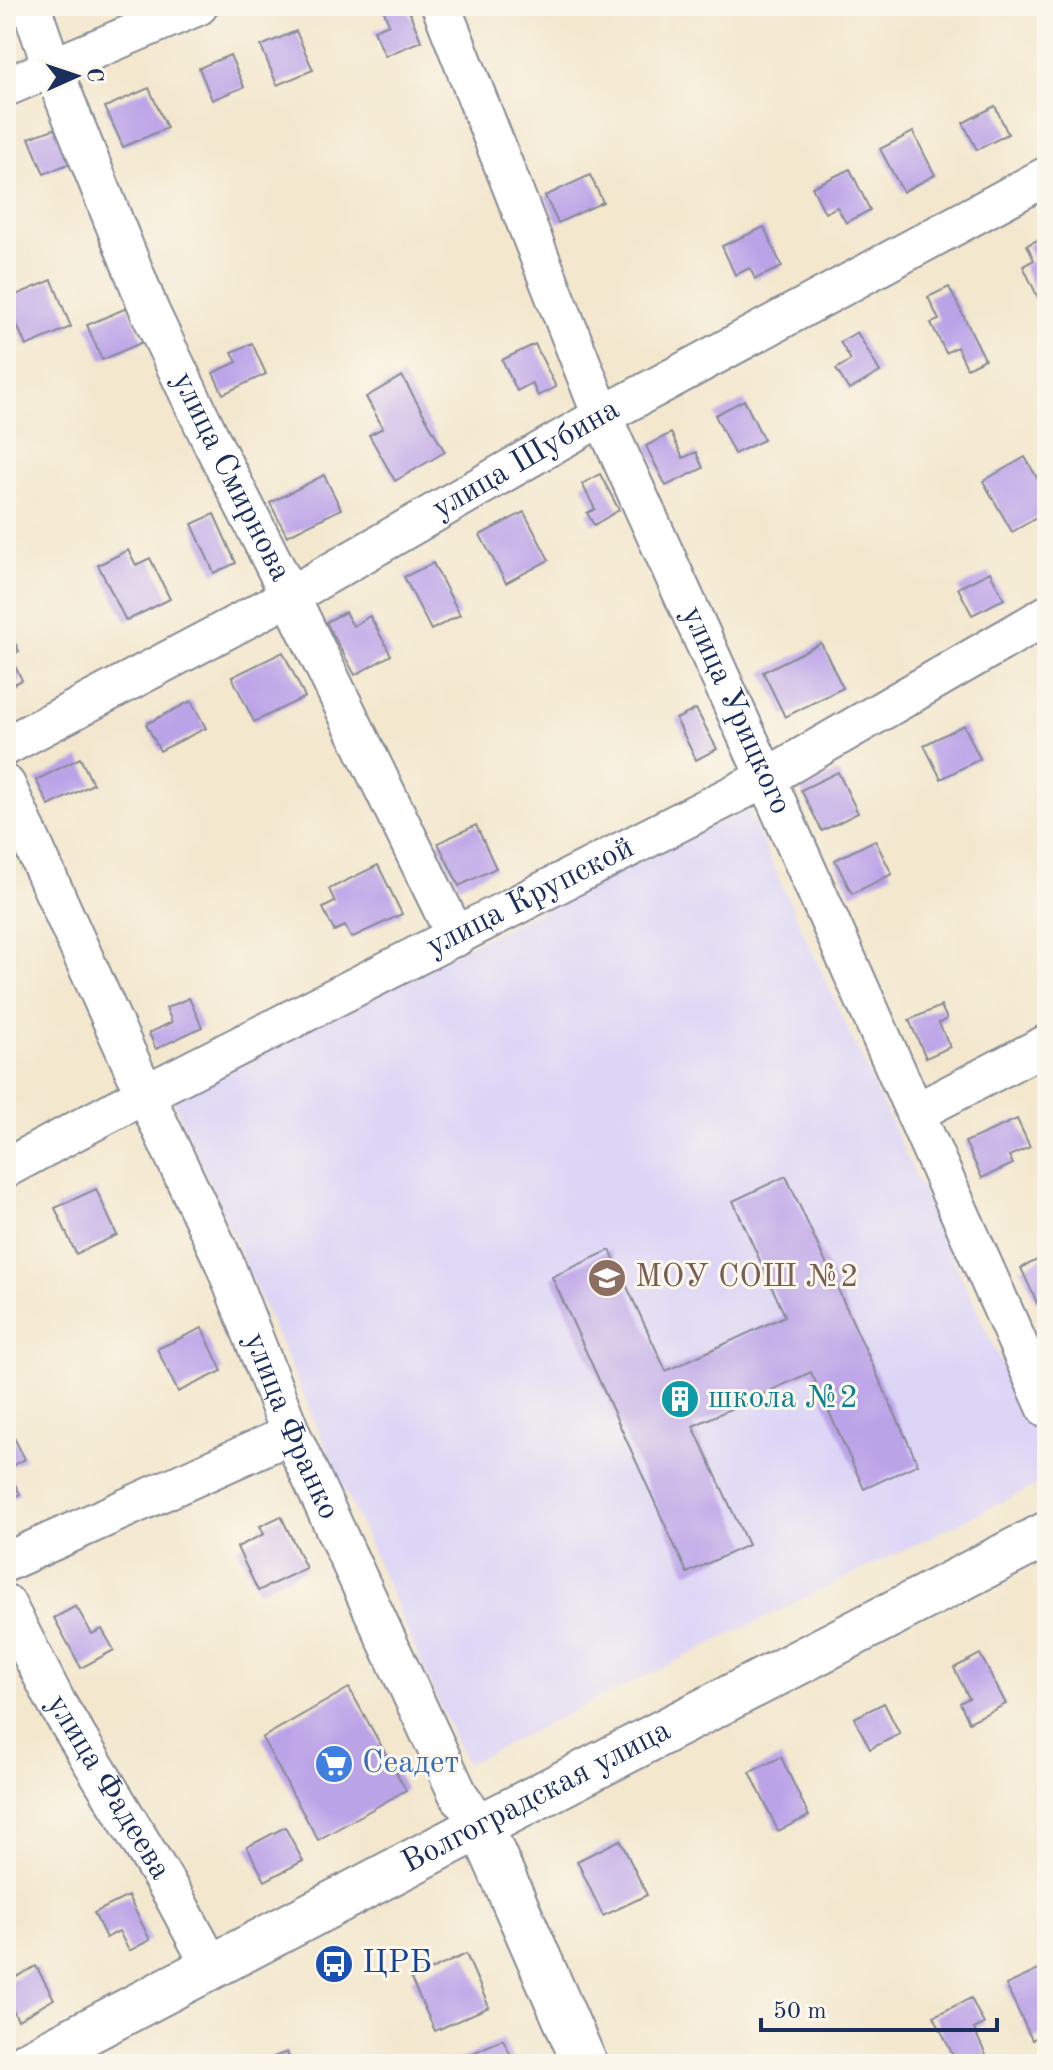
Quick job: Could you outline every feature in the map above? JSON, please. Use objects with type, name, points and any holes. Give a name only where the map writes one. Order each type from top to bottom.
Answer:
[{"type":"street","name":"улица Смирнова","points":[[31,6],[52,67],[150,312],[456,937]]},
{"type":"street","points":[[6,87],[198,6]]},
{"type":"street","name":"улица Урицкого","points":[[441,6],[602,416],[1047,1409]]},
{"type":"street","name":"улица Шубина","points":[[6,746],[290,596],[602,416],[1047,176]]},
{"type":"street","name":"улица Крупской","points":[[6,1168],[766,778],[1047,615]]},
{"type":"street","name":"улица Франко","points":[[6,785],[224,1262],[291,1434],[458,1794],[481,1826],[585,2064]]},
{"type":"street","points":[[915,1113],[1047,1044]]},
{"type":"street","points":[[6,1562],[291,1434]]},
{"type":"street","name":"Волгоградская улица","points":[[26,2064],[1047,1534]]},
{"type":"street","name":"улица Фадеева","points":[[6,1604],[57,1704],[173,1895],[212,1968]]},
{"type":"shaded area","name":"МОУ СОШ №2","points":[[747,809],[1047,1463],[1047,1480],[466,1764],[170,1093]]},
{"type":"building","points":[[382,6],[407,6],[421,41],[385,56],[374,30],[389,24]]},
{"type":"building","points":[[6,9],[14,31],[6,34]]},
{"type":"building","points":[[296,31],[313,70],[277,85],[261,46]]},
{"type":"building","points":[[230,55],[244,87],[212,100],[199,68]]},
{"type":"building","points":[[149,88],[167,128],[123,147],[105,107]]},
{"type":"building","points":[[995,106],[1008,134],[977,150],[963,123]]},
{"type":"building","points":[[59,127],[73,162],[44,174],[29,138]]},
{"type":"building","points":[[913,132],[935,175],[903,192],[880,149]]},
{"type":"building","points":[[850,169],[870,210],[846,223],[837,207],[825,213],[812,187]]},
{"type":"building","points":[[590,175],[603,202],[558,223],[545,196]]},
{"type":"building","points":[[764,227],[782,267],[755,279],[750,268],[735,275],[722,246]]},
{"type":"building","points":[[1046,236],[1047,299],[1040,302],[1023,266],[1034,260],[1027,245]]},
{"type":"building","points":[[52,280],[71,327],[26,346],[6,299]]},
{"type":"building","points":[[949,287],[985,359],[967,368],[957,347],[946,353],[931,323],[939,320],[928,297]]},
{"type":"building","points":[[129,307],[143,342],[102,360],[87,325]]},
{"type":"building","points":[[857,332],[880,372],[849,390],[836,369],[851,360],[840,342]]},
{"type":"building","points":[[252,343],[266,374],[223,394],[213,373],[237,362],[232,352]]},
{"type":"building","points":[[535,344],[556,387],[538,396],[532,383],[517,391],[502,360]]},
{"type":"building","points":[[402,376],[445,452],[395,481],[369,435],[383,428],[366,397]]},
{"type":"building","points":[[744,400],[764,440],[734,454],[715,415]]},
{"type":"building","points":[[671,433],[683,458],[696,452],[703,468],[666,486],[646,446]]},
{"type":"building","points":[[1025,457],[1047,495],[1047,512],[1012,532],[983,481]]},
{"type":"building","points":[[600,474],[619,510],[594,525],[587,513],[595,509],[582,484]]},
{"type":"building","points":[[324,475],[341,509],[287,536],[270,503]]},
{"type":"building","points":[[524,512],[549,560],[506,583],[480,535]]},
{"type":"building","points":[[214,514],[236,563],[214,573],[192,524]]},
{"type":"building","points":[[128,550],[136,565],[150,558],[170,599],[126,621],[98,565]]},
{"type":"building","points":[[433,563],[460,615],[431,630],[404,577]]},
{"type":"building","points":[[990,572],[1004,599],[972,615],[958,588]]},
{"type":"building","points":[[345,612],[353,626],[370,616],[391,655],[355,675],[326,622]]},
{"type":"building","points":[[10,633],[19,651],[10,656],[22,680],[6,688],[6,635]]},
{"type":"building","points":[[821,643],[843,688],[785,717],[763,672]]},
{"type":"building","points":[[283,652],[305,697],[254,722],[232,677]]},
{"type":"building","points":[[191,701],[206,728],[160,751],[146,724]]},
{"type":"building","points":[[696,709],[717,749],[696,760],[676,719]]},
{"type":"building","points":[[964,725],[980,759],[941,779],[924,745]]},
{"type":"building","points":[[80,758],[93,784],[49,806],[36,780]]},
{"type":"building","points":[[838,772],[858,813],[822,831],[801,790]]},
{"type":"building","points":[[476,825],[496,868],[459,886],[438,843]]},
{"type":"building","points":[[875,840],[892,874],[852,894],[835,860]]},
{"type":"building","points":[[378,865],[402,914],[351,938],[345,926],[334,931],[323,908],[335,902],[329,889]]},
{"type":"building","points":[[189,998],[202,1027],[156,1049],[149,1033],[172,1022],[166,1008]]},
{"type":"building","points":[[941,1006],[947,1019],[939,1023],[950,1047],[926,1058],[909,1020]]},
{"type":"building","points":[[1017,1119],[1030,1147],[1009,1156],[1013,1164],[982,1178],[965,1142]]},
{"type":"building","name":"школа №2","points":[[786,1176],[918,1464],[864,1489],[811,1372],[693,1426],[748,1545],[687,1573],[552,1277],[610,1250],[666,1371],[785,1316],[733,1201]]},
{"type":"building","points":[[96,1189],[117,1235],[76,1254],[55,1208]]},
{"type":"building","points":[[1047,1255],[1047,1298],[1037,1303],[1021,1268]]},
{"type":"building","points":[[202,1328],[222,1371],[178,1392],[157,1349]]},
{"type":"building","points":[[6,1422],[25,1459],[7,1469],[20,1494],[6,1502]]},
{"type":"building","points":[[281,1516],[306,1568],[258,1591],[237,1547],[264,1534],[260,1526]]},
{"type":"building","points":[[76,1606],[92,1634],[102,1629],[114,1650],[81,1668],[54,1618]]},
{"type":"building","points":[[980,1654],[1006,1704],[969,1722],[960,1703],[969,1698],[954,1668]]},
{"type":"building","name":"Сеадет","points":[[349,1688],[406,1790],[318,1840],[262,1738]]},
{"type":"building","points":[[884,1703],[900,1734],[870,1749],[854,1718]]},
{"type":"building","points":[[781,1757],[809,1816],[778,1831],[750,1772]]},
{"type":"building","points":[[285,1827],[303,1861],[265,1881],[247,1847]]},
{"type":"building","points":[[620,1840],[647,1895],[603,1916],[577,1861]]},
{"type":"building","points":[[128,1896],[150,1940],[129,1951],[119,1931],[106,1938],[94,1913]]},
{"type":"building","points":[[466,1954],[489,2007],[435,2031],[411,1979]]},
{"type":"building","points":[[36,1966],[54,1999],[18,2020],[6,1998],[6,1983]]},
{"type":"building","points":[[1047,1966],[1047,2032],[1032,2040],[1006,1985]]},
{"type":"building","points":[[971,1998],[984,2024],[974,2029],[990,2064],[957,2064],[934,2016]]},
{"type":"building","points":[[503,2039],[515,2064],[449,2064]]},
{"type":"building","points":[[287,2052],[291,2064],[254,2064]]},
{"type":"place","name":"МОУ СОШ №2","points":[[607,1278]]},
{"type":"place","name":"школа №2","points":[[680,1399]]},
{"type":"place","name":"Сеадет","points":[[334,1764]]},
{"type":"place","name":"ЦРБ","points":[[334,1964]]}]
